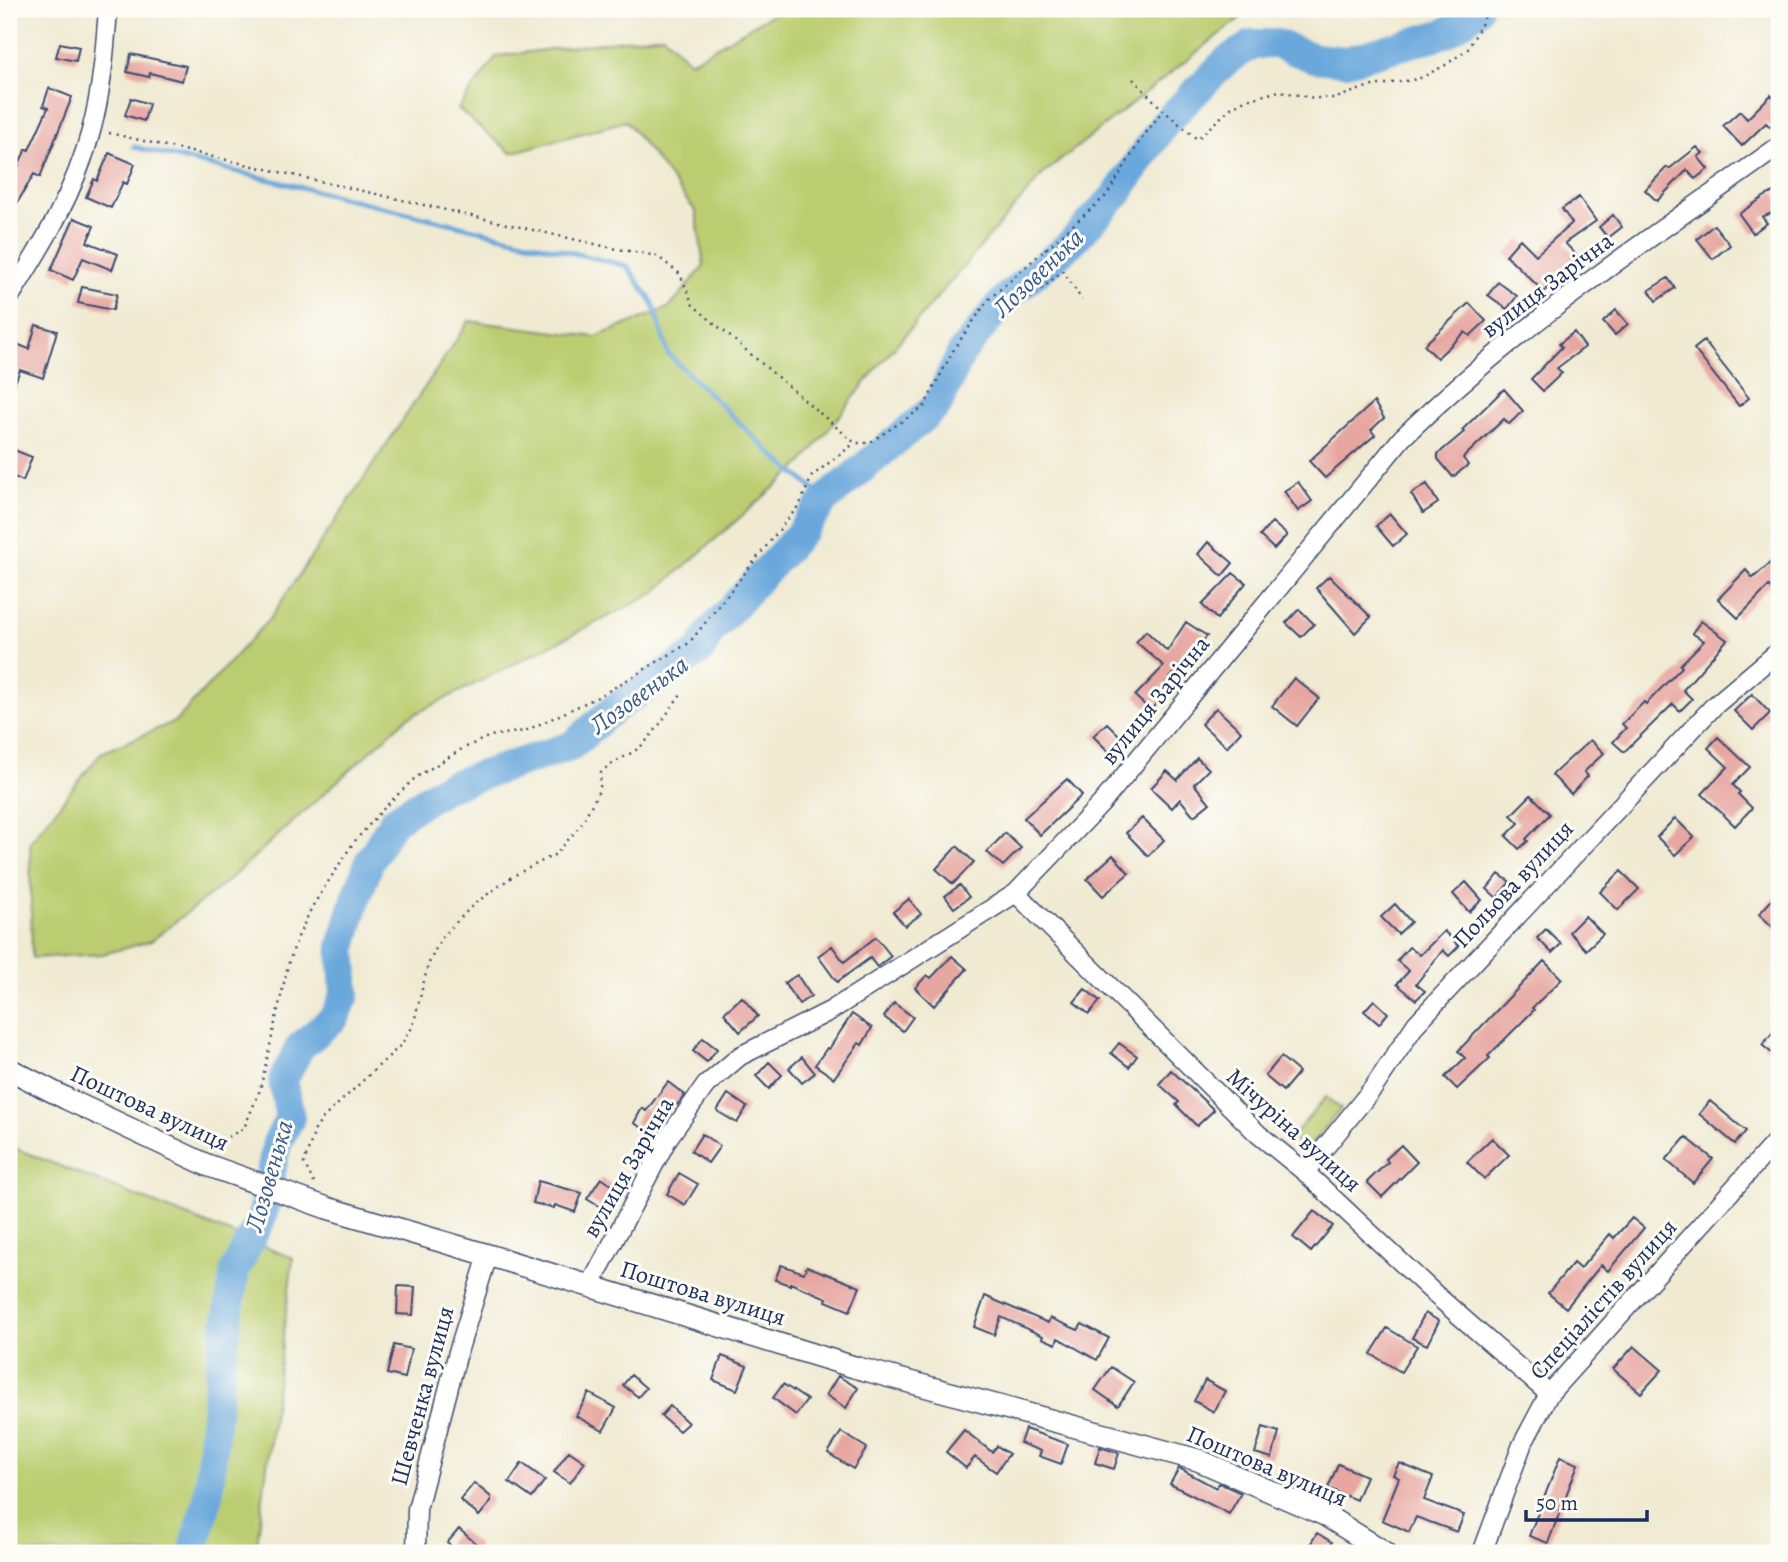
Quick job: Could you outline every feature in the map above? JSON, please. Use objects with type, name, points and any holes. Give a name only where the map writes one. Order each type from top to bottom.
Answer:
[{"type":"street","points":[[9,298],[45,241],[75,177],[92,128],[105,52],[108,9]]},
{"type":"street","name":"вулиця Зарічна","points":[[590,1286],[668,1138],[706,1085],[740,1056],[830,1011],[1016,893],[1101,804],[1402,438],[1517,335],[1779,146]]},
{"type":"street","name":"Польова вулиця","points":[[1305,1171],[1374,1087],[1416,1024],[1713,707],[1779,651]]},
{"type":"street","name":"Мічуріна вулиця","points":[[1016,893],[1258,1134],[1305,1171],[1436,1295],[1549,1394]]},
{"type":"street","name":"Поштова вулиця","points":[[9,1069],[206,1165],[327,1208],[854,1367],[1198,1460],[1325,1515],[1386,1553]]},
{"type":"street","name":"Спеціалістів вулиця","points":[[1482,1553],[1522,1445],[1549,1394],[1779,1139]]},
{"type":"street","name":"Шевченка вулиця","points":[[416,1553],[417,1509],[458,1352],[488,1255]]},
{"type":"path","points":[[1133,79],[1197,139],[1232,107],[1243,101],[1279,91],[1314,98],[1336,98],[1367,87],[1418,79],[1444,66],[1468,49],[1484,19],[1486,9]]},
{"type":"path","points":[[184,1154],[192,1137],[219,1142],[244,1128],[260,1090],[288,965],[297,939],[312,906],[354,843],[387,805],[415,778],[462,750],[490,736],[525,731],[600,696],[689,643],[800,504],[812,476],[855,443],[869,443],[924,407],[954,349],[988,300],[1107,195],[1140,141],[1163,110]]},
{"type":"path","points":[[92,128],[598,245],[657,256],[680,274],[693,305],[855,443]]},
{"type":"path","points":[[1045,248],[1082,300]]},
{"type":"path","points":[[1030,298],[1063,271]]},
{"type":"path","points":[[327,1208],[304,1163],[315,1130],[323,1118],[401,1045],[413,1026],[428,965],[441,939],[474,904],[513,876],[556,854],[580,826],[597,795],[601,784],[600,774],[604,768],[619,762],[646,741],[681,694]]},
{"type":"green space","points":[[781,9],[1280,9],[1244,15],[1043,174],[880,364],[803,462],[653,594],[407,718],[230,879],[151,941],[103,954],[32,958],[30,842],[101,753],[176,721],[271,617],[469,321],[596,337],[670,307],[704,266],[696,212],[626,121],[511,153],[458,109],[497,56],[663,35],[690,62]]},
{"type":"green space","points":[[1326,1097],[1341,1109],[1306,1150],[1291,1138]]},
{"type":"green space","points":[[9,1146],[293,1258],[256,1553],[9,1553]]},
{"type":"building","points":[[60,43],[79,47],[76,61],[56,57]]},
{"type":"building","points":[[131,54],[186,66],[182,81],[150,73],[149,77],[127,72]]},
{"type":"building","points":[[49,88],[72,97],[40,177],[34,174],[9,217],[9,185],[48,108],[43,106]]},
{"type":"building","points":[[1771,95],[1779,103],[1779,117],[1770,127],[1766,123],[1742,146],[1723,126],[1740,111],[1747,119]]},
{"type":"building","points":[[131,98],[149,104],[144,121],[125,115]]},
{"type":"building","points":[[1697,147],[1703,153],[1698,157],[1708,169],[1695,179],[1687,170],[1657,201],[1645,190],[1667,167],[1669,169]]},
{"type":"building","points":[[109,153],[135,164],[127,184],[123,182],[111,208],[86,197],[94,179],[97,181]]},
{"type":"building","points":[[1776,191],[1779,210],[1762,217],[1767,223],[1753,233],[1739,214]]},
{"type":"building","points":[[1579,197],[1596,221],[1565,243],[1580,259],[1566,271],[1564,269],[1544,292],[1506,255],[1520,239],[1536,255],[1572,223],[1562,209]]},
{"type":"building","points":[[1613,215],[1622,227],[1608,238],[1599,227]]},
{"type":"building","points":[[74,218],[94,226],[87,242],[118,254],[112,270],[83,258],[73,280],[51,270]]},
{"type":"building","points":[[1714,225],[1730,245],[1713,259],[1697,239]]},
{"type":"building","points":[[1668,278],[1675,288],[1656,301],[1649,290]]},
{"type":"building","points":[[1498,282],[1517,296],[1507,309],[1488,295]]},
{"type":"building","points":[[82,287],[117,294],[113,310],[78,303]]},
{"type":"building","points":[[1469,303],[1486,321],[1470,336],[1465,332],[1437,358],[1424,345]]},
{"type":"building","points":[[1616,310],[1628,324],[1615,335],[1603,322]]},
{"type":"building","points":[[36,325],[57,331],[43,378],[20,370],[9,397],[9,341],[29,349]]},
{"type":"building","points":[[1574,332],[1585,347],[1557,368],[1562,373],[1543,391],[1531,379],[1562,347],[1559,344]]},
{"type":"building","points":[[1704,341],[1749,398],[1739,406],[1694,349]]},
{"type":"building","points":[[1504,389],[1523,411],[1509,424],[1504,419],[1463,458],[1468,465],[1453,477],[1438,459],[1438,454],[1464,432],[1462,430]]},
{"type":"building","points":[[1374,402],[1384,418],[1371,430],[1375,435],[1325,478],[1309,461]]},
{"type":"building","points":[[9,448],[32,457],[23,481],[9,475]]},
{"type":"building","points":[[1298,482],[1312,501],[1298,511],[1284,491]]},
{"type":"building","points":[[1427,484],[1438,503],[1423,513],[1411,494]]},
{"type":"building","points":[[1390,514],[1407,534],[1393,546],[1376,526]]},
{"type":"building","points":[[1272,522],[1287,535],[1274,549],[1260,536]]},
{"type":"building","points":[[1208,542],[1233,563],[1222,576],[1198,554]]},
{"type":"building","points":[[1779,555],[1779,598],[1769,586],[1738,618],[1718,599],[1746,570],[1753,578]]},
{"type":"building","points":[[1233,573],[1246,583],[1217,619],[1202,605]]},
{"type":"building","points":[[1329,576],[1371,617],[1355,633],[1316,588]]},
{"type":"building","points":[[1299,609],[1314,624],[1301,637],[1286,623]]},
{"type":"building","points":[[1701,621],[1727,640],[1683,690],[1692,699],[1680,711],[1673,704],[1624,752],[1613,742],[1626,728],[1622,724],[1644,702],[1646,704],[1704,641],[1692,633]]},
{"type":"building","points":[[1186,622],[1207,636],[1159,691],[1164,696],[1150,710],[1135,696],[1164,666],[1136,642],[1146,631],[1167,651]]},
{"type":"building","points":[[1294,678],[1319,698],[1297,726],[1272,706]]},
{"type":"building","points":[[1752,694],[1770,713],[1753,730],[1734,711]]},
{"type":"building","points":[[1216,708],[1241,731],[1227,747],[1201,724]]},
{"type":"building","points":[[1107,723],[1125,741],[1111,754],[1093,736]]},
{"type":"building","points":[[1718,737],[1750,767],[1733,785],[1752,808],[1735,826],[1702,794],[1728,767],[1708,748]]},
{"type":"building","points":[[1590,740],[1604,753],[1584,772],[1588,776],[1571,794],[1552,775]]},
{"type":"building","points":[[1197,758],[1209,769],[1194,784],[1210,803],[1194,816],[1180,799],[1172,808],[1151,788],[1167,771],[1177,780]]},
{"type":"building","points":[[1067,779],[1082,795],[1040,835],[1024,818]]},
{"type":"building","points":[[1531,795],[1550,814],[1519,849],[1506,836],[1519,823],[1511,815]]},
{"type":"building","points":[[1142,818],[1164,840],[1148,856],[1126,833]]},
{"type":"building","points":[[1675,818],[1694,837],[1675,855],[1657,837]]},
{"type":"building","points":[[1005,833],[1021,848],[1003,866],[987,852]]},
{"type":"building","points":[[957,846],[974,862],[953,884],[936,869]]},
{"type":"building","points":[[1113,855],[1129,873],[1103,896],[1087,879]]},
{"type":"building","points":[[1621,871],[1639,889],[1618,910],[1600,892]]},
{"type":"building","points":[[1499,874],[1510,882],[1497,898],[1487,889]]},
{"type":"building","points":[[1466,882],[1482,900],[1469,912],[1453,894]]},
{"type":"building","points":[[960,885],[969,897],[954,908],[945,896]]},
{"type":"building","points":[[1779,892],[1779,933],[1759,914]]},
{"type":"building","points":[[909,899],[921,914],[905,926],[893,912]]},
{"type":"building","points":[[1395,904],[1411,922],[1398,934],[1381,917]]},
{"type":"building","points":[[1585,916],[1603,934],[1586,950],[1569,932]]},
{"type":"building","points":[[1546,929],[1561,944],[1552,953],[1537,938]]},
{"type":"building","points":[[1444,931],[1459,946],[1449,956],[1443,950],[1416,984],[1425,991],[1416,1000],[1397,984],[1409,971],[1397,961],[1409,947],[1420,955]]},
{"type":"building","points":[[876,937],[891,956],[877,967],[870,958],[837,982],[818,956],[832,946],[844,962]]},
{"type":"building","points":[[952,956],[967,969],[934,1006],[915,988],[927,975],[931,978]]},
{"type":"building","points":[[1544,961],[1562,979],[1488,1056],[1490,1058],[1457,1089],[1445,1077],[1465,1058],[1458,1051]]},
{"type":"building","points":[[797,975],[811,996],[799,1004],[784,983]]},
{"type":"building","points":[[1085,989],[1100,1001],[1089,1014],[1074,1002]]},
{"type":"building","points":[[742,997],[758,1016],[740,1032],[724,1013]]},
{"type":"building","points":[[1374,1000],[1388,1013],[1379,1024],[1364,1011]]},
{"type":"building","points":[[894,1003],[913,1017],[903,1031],[884,1017]]},
{"type":"building","points":[[852,1014],[872,1028],[862,1045],[859,1043],[834,1078],[815,1065]]},
{"type":"building","points":[[1779,1025],[1779,1059],[1762,1045]]},
{"type":"building","points":[[703,1038],[717,1049],[707,1062],[693,1051]]},
{"type":"building","points":[[1119,1043],[1137,1056],[1129,1067],[1111,1053]]},
{"type":"building","points":[[802,1057],[815,1073],[802,1083],[789,1068]]},
{"type":"building","points":[[1281,1057],[1299,1072],[1283,1091],[1265,1076]]},
{"type":"building","points":[[769,1062],[782,1075],[769,1089],[756,1076]]},
{"type":"building","points":[[1171,1070],[1214,1110],[1197,1126],[1176,1105],[1179,1102],[1159,1084]]},
{"type":"building","points":[[668,1082],[685,1095],[677,1105],[673,1102],[655,1135],[634,1123],[642,1108],[646,1111]]},
{"type":"building","points":[[728,1094],[747,1107],[737,1123],[717,1111]]},
{"type":"building","points":[[1710,1101],[1746,1131],[1735,1144],[1699,1114]]},
{"type":"building","points":[[702,1134],[720,1146],[708,1163],[691,1151]]},
{"type":"building","points":[[1686,1137],[1713,1159],[1693,1183],[1666,1160]]},
{"type":"building","points":[[1492,1138],[1509,1155],[1484,1179],[1467,1162]]},
{"type":"building","points":[[1401,1145],[1417,1162],[1382,1197],[1367,1182]]},
{"type":"building","points":[[679,1173],[698,1184],[685,1205],[667,1194]]},
{"type":"building","points":[[601,1178],[621,1191],[608,1212],[587,1199]]},
{"type":"building","points":[[538,1181],[582,1193],[575,1212],[555,1205],[554,1208],[533,1203]]},
{"type":"building","points":[[1314,1211],[1333,1226],[1311,1252],[1293,1237]]},
{"type":"building","points":[[1632,1218],[1644,1228],[1608,1271],[1601,1265],[1566,1308],[1548,1293],[1573,1263],[1580,1269],[1610,1234],[1614,1238]]},
{"type":"building","points":[[781,1265],[804,1273],[807,1266],[860,1287],[850,1311],[826,1301],[827,1298],[775,1280]]},
{"type":"building","points":[[398,1286],[415,1287],[413,1315],[397,1314]]},
{"type":"building","points":[[985,1296],[1048,1323],[1050,1318],[1078,1330],[1082,1324],[1109,1338],[1097,1360],[1058,1338],[1056,1344],[1001,1317],[994,1335],[974,1327]]},
{"type":"building","points":[[1425,1313],[1439,1321],[1427,1345],[1412,1338]]},
{"type":"building","points":[[1387,1328],[1417,1346],[1401,1372],[1371,1354]]},
{"type":"building","points":[[394,1345],[411,1349],[405,1378],[387,1374]]},
{"type":"building","points":[[1634,1346],[1662,1370],[1641,1393],[1613,1369]]},
{"type":"building","points":[[722,1356],[747,1366],[737,1390],[713,1380]]},
{"type":"building","points":[[1111,1367],[1134,1382],[1118,1406],[1095,1390]]},
{"type":"building","points":[[631,1375],[646,1388],[638,1397],[623,1385]]},
{"type":"building","points":[[838,1376],[858,1388],[846,1408],[826,1395]]},
{"type":"building","points":[[1205,1380],[1225,1391],[1214,1412],[1194,1401]]},
{"type":"building","points":[[783,1384],[807,1400],[796,1415],[773,1398]]},
{"type":"building","points":[[589,1393],[616,1408],[603,1431],[576,1416]]},
{"type":"building","points":[[670,1406],[688,1423],[679,1431],[661,1416]]},
{"type":"building","points":[[1263,1427],[1279,1432],[1272,1458],[1255,1453]]},
{"type":"building","points":[[1025,1429],[1068,1444],[1061,1464],[1039,1456],[1041,1451],[1020,1443]]},
{"type":"building","points":[[964,1430],[992,1452],[997,1446],[1009,1454],[996,1472],[975,1457],[966,1468],[946,1452]]},
{"type":"building","points":[[841,1432],[867,1448],[853,1469],[828,1453]]},
{"type":"building","points":[[1100,1447],[1119,1453],[1114,1469],[1095,1463]]},
{"type":"building","points":[[569,1451],[585,1462],[570,1483],[554,1472]]},
{"type":"building","points":[[1560,1457],[1578,1464],[1548,1543],[1529,1536]]},
{"type":"building","points":[[522,1463],[545,1480],[532,1498],[509,1482]]},
{"type":"building","points":[[1399,1463],[1433,1477],[1424,1500],[1464,1515],[1457,1532],[1416,1517],[1409,1532],[1382,1520],[1399,1478],[1393,1475]]},
{"type":"building","points":[[1338,1464],[1366,1476],[1356,1500],[1328,1488]]},
{"type":"building","points":[[1179,1468],[1216,1488],[1219,1483],[1241,1493],[1229,1514],[1170,1484]]},
{"type":"building","points":[[474,1483],[491,1497],[491,1502],[479,1516],[460,1500]]},
{"type":"building","points":[[459,1529],[479,1546],[473,1553],[460,1553],[447,1543]]},
{"type":"building","points":[[1317,1533],[1332,1542],[1326,1553],[1305,1553]]},
{"type":"waterway","name":"Лозовенька","points":[[193,1553],[208,1498],[220,1369],[235,1270],[262,1217],[277,1143],[290,1118],[283,1080],[300,1047],[335,1017],[345,995],[342,947],[370,860],[394,820],[446,787],[571,746],[614,709],[700,651],[711,631],[797,537],[826,499],[937,406],[962,352],[1006,298],[1071,243],[1117,194],[1165,123],[1226,61],[1253,44],[1277,44],[1314,58],[1346,61],[1446,33],[1477,9]]},
{"type":"waterway","points":[[134,147],[627,266],[653,303],[668,354],[774,456],[826,499]]}]
